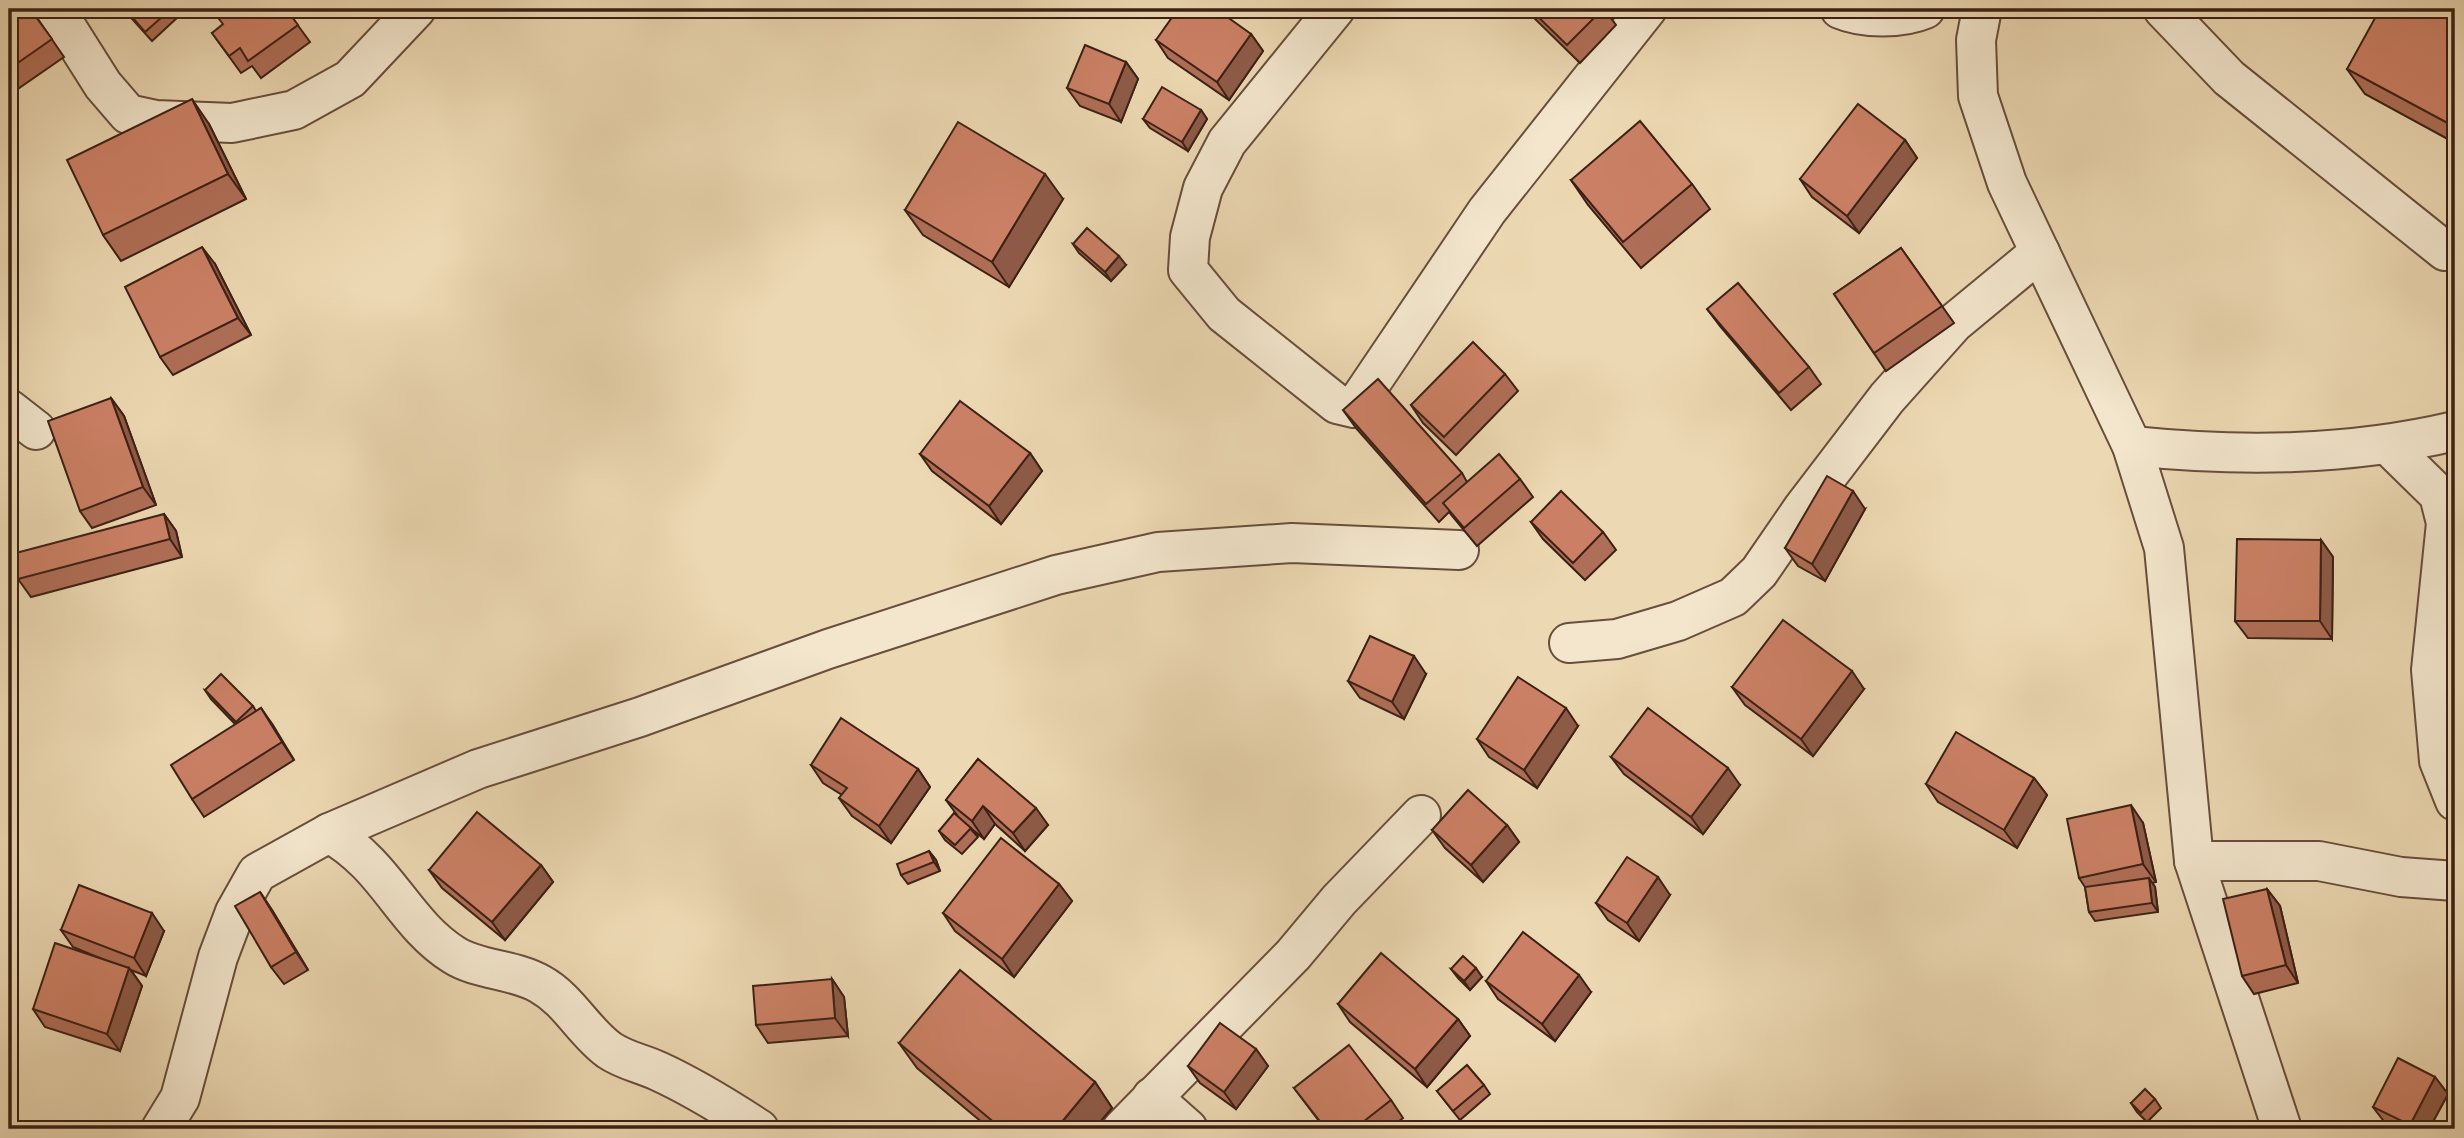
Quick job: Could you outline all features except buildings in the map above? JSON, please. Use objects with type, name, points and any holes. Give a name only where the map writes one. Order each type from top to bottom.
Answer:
[{"type":"street","points":[[55,9],[103,85],[128,114],[156,120],[232,123],[295,110],[350,79],[416,9]]},
{"type":"street","points":[[1335,9],[1227,142],[1203,188],[1189,237],[1188,270],[1224,314],[1337,404],[1354,408],[1487,211],[1647,9]]},
{"type":"street","points":[[1840,9],[1848,13],[1889,16],[1913,14],[1925,9]]},
{"type":"street","points":[[1982,9],[1976,40],[1978,96],[2007,183],[2132,446],[2164,548],[2194,861],[2282,1129]]},
{"type":"street","points":[[2163,9],[2229,78],[2445,251]]},
{"type":"street","points":[[1569,643],[1617,639],[1678,621],[1733,597],[1759,572],[1803,508],[1895,389],[1954,323],[2040,252]]},
{"type":"street","points":[[2132,446],[2217,454],[2319,453],[2455,431]]},
{"type":"street","points":[[2387,444],[2439,495],[2446,523],[2431,670],[2446,728],[2439,761],[2455,801]]},
{"type":"street","points":[[161,1129],[180,1098],[218,957],[235,912],[257,873],[329,833],[478,769],[640,718],[828,649],[1056,575],[1158,552],[1292,543],[1459,550]]},
{"type":"street","points":[[1122,1129],[1293,955],[1339,900],[1421,815]]},
{"type":"street","points":[[329,833],[352,846],[369,861],[427,932],[456,956],[518,974],[540,984],[562,1000],[606,1047],[625,1060],[655,1069],[717,1102],[759,1129]]},
{"type":"street","points":[[2194,861],[2319,861],[2401,877],[2455,881]]},
{"type":"street","points":[[1152,1097],[1188,1129]]}]
